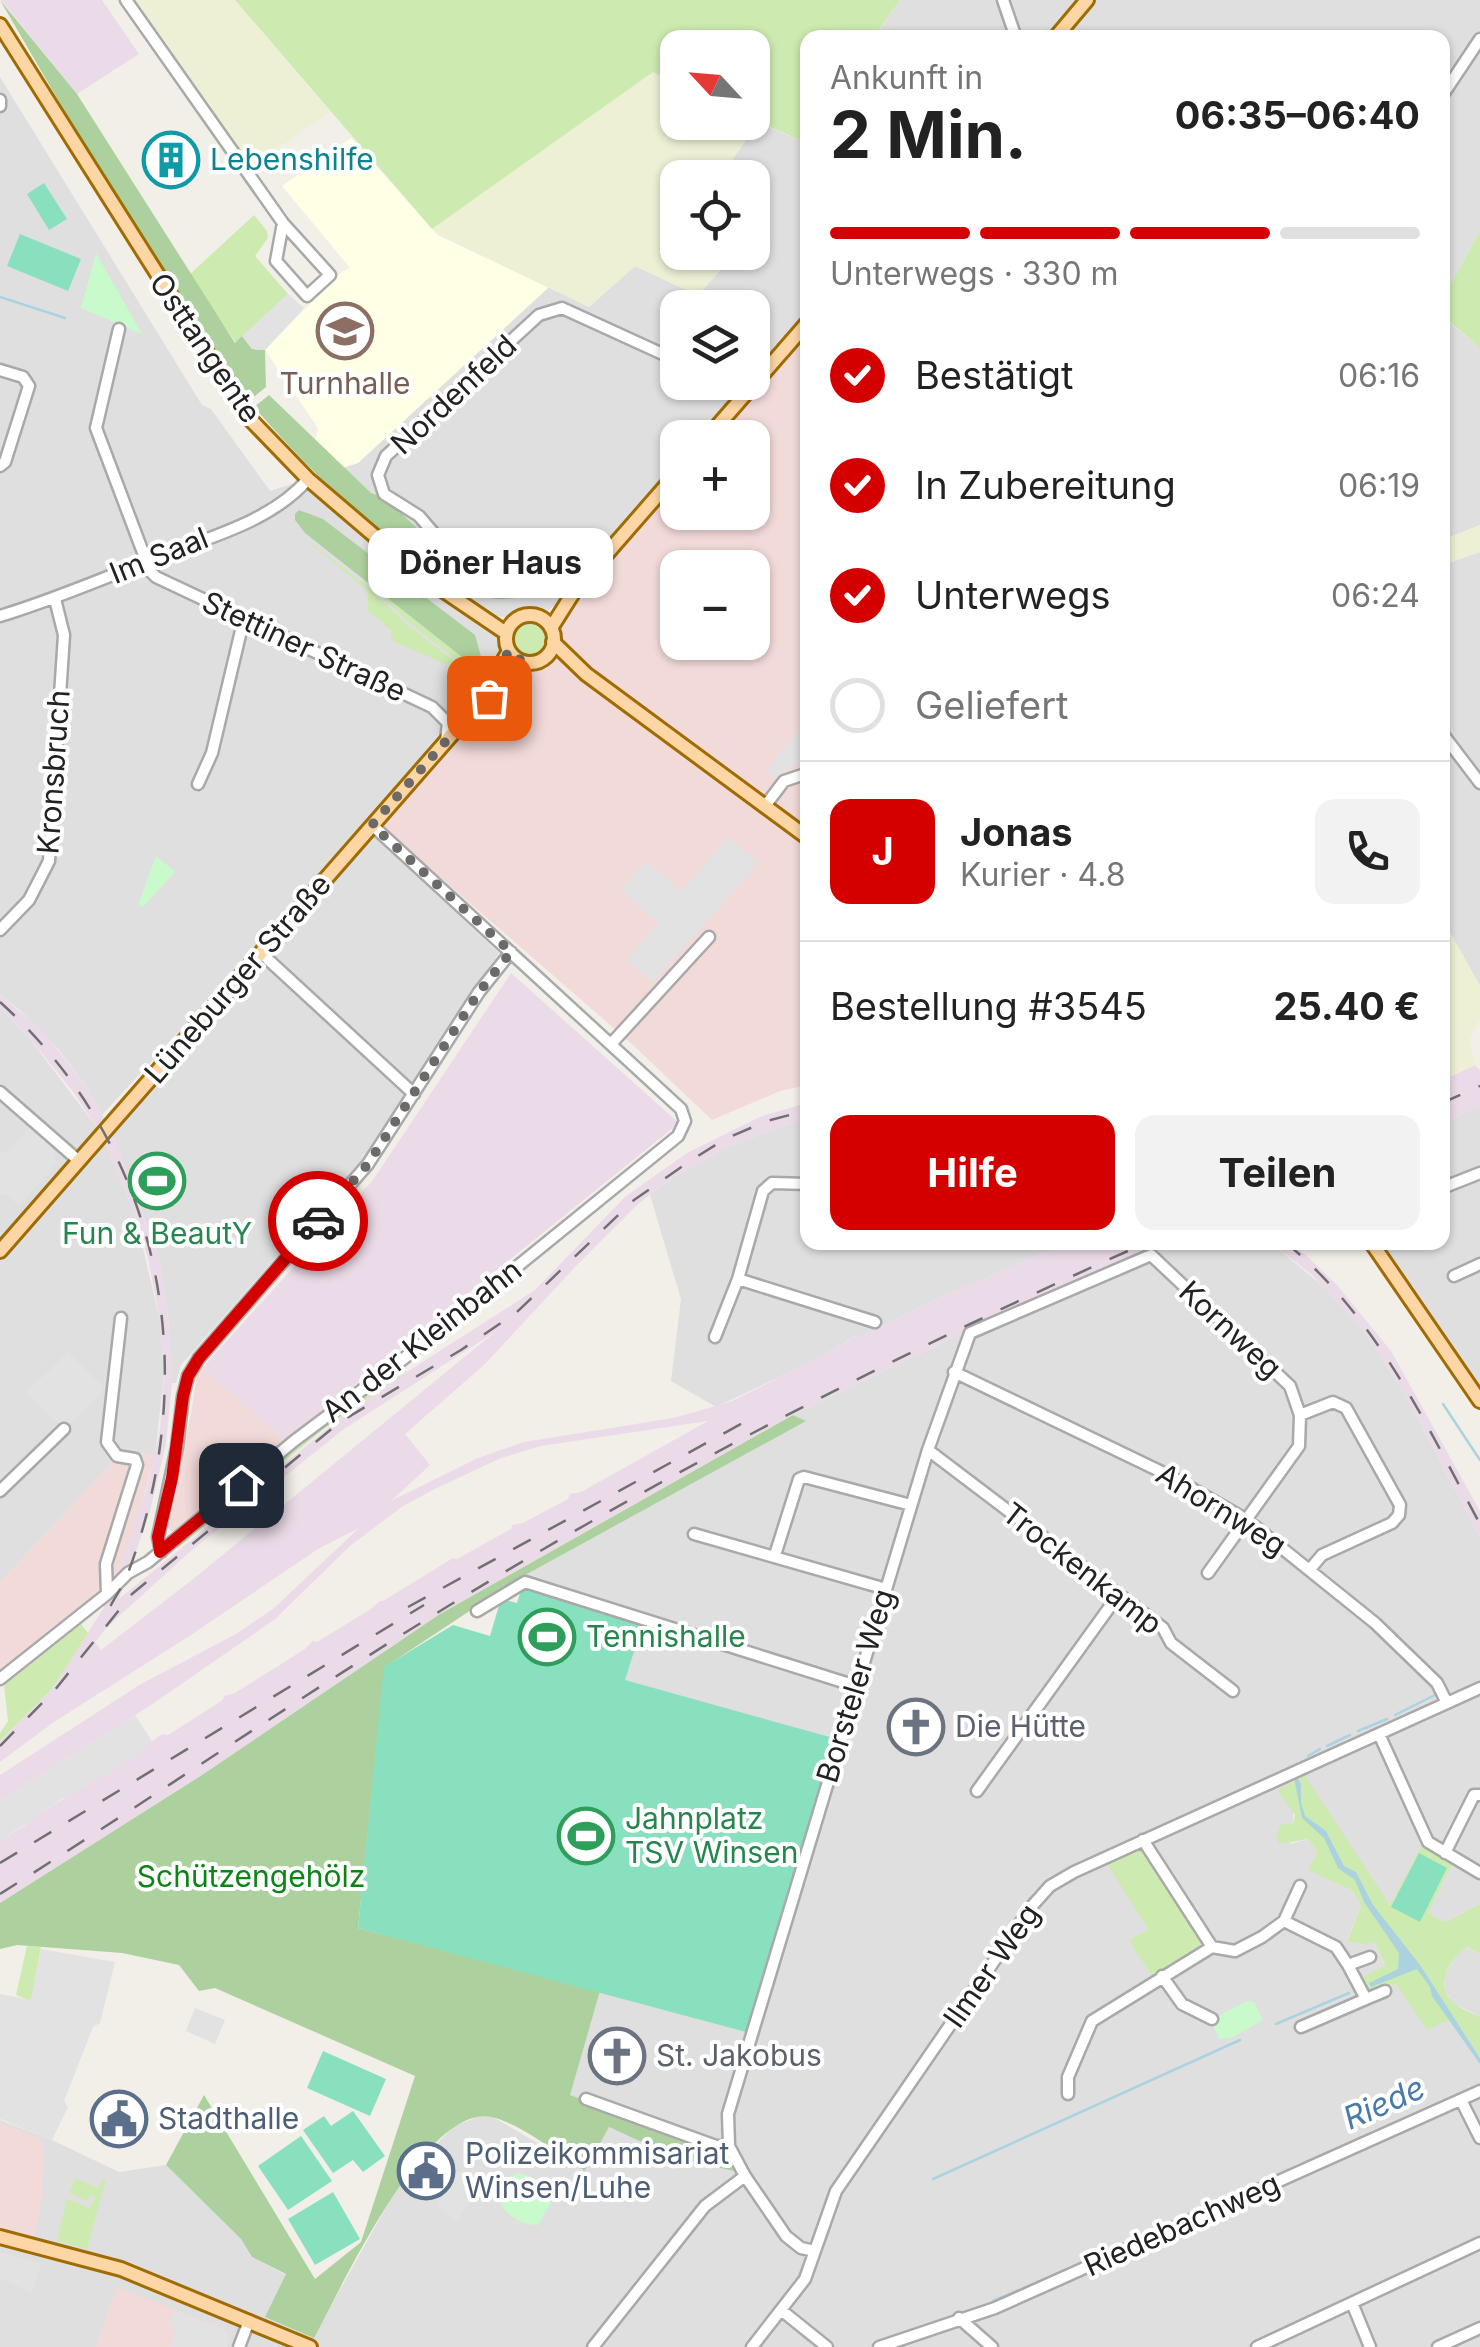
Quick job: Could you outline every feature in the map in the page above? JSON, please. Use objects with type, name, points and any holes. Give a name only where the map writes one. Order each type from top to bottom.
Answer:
[{"type":"main road","points":[[1062,30],[1087,0]]},
{"type":"main road","name":"Osttangente","points":[[0,25],[239,406],[308,479],[419,574],[478,610],[506,634]]},
{"type":"main road","points":[[770,366],[800,331]]},
{"type":"main road","points":[[723,420],[740,400]]},
{"type":"main road","points":[[574,590],[546,657],[523,662],[509,651],[506,634],[515,620],[527,615],[540,617],[574,590],[660,492]]},
{"type":"main road","name":"Osttangente","points":[[478,610],[515,620]]},
{"type":"main road","points":[[540,617],[586,674],[800,832]]},
{"type":"main road","name":"Lüneburger Straße","points":[[0,1251],[476,707],[509,651]]},
{"type":"main road","points":[[546,657],[586,674]]},
{"type":"main road","name":"Lüneburger Straße","points":[[476,707],[523,662]]},
{"type":"main road","points":[[1376,1250],[1480,1401]]},
{"type":"main road","points":[[0,2237],[121,2269],[310,2347]]},
{"type":"street","points":[[126,0],[283,224],[330,275],[307,296],[276,261],[283,224]]},
{"type":"street","points":[[1002,0],[1013,30]]},
{"type":"street","points":[[1450,84],[1480,39]]},
{"type":"street","name":"Nordenfeld","points":[[494,574],[436,537],[419,516],[384,494],[378,475],[386,456],[540,315],[562,308],[660,353]]},
{"type":"street","points":[[119,328],[96,428],[146,561]]},
{"type":"street","points":[[0,370],[23,377],[29,386],[5,462],[0,466]]},
{"type":"street","name":"Im Saal","points":[[0,616],[55,599],[258,516],[295,494],[308,479]]},
{"type":"street","name":"Stettiner Straße","points":[[146,561],[156,576],[432,707],[448,723],[446,741]]},
{"type":"street","name":"Kronsbruch","points":[[0,930],[29,900],[49,861],[64,635],[55,599]]},
{"type":"street","points":[[198,784],[212,754],[244,618]]},
{"type":"street","points":[[1450,744],[1480,783]]},
{"type":"street","points":[[765,806],[784,781],[800,776]]},
{"type":"street","points":[[372,825],[611,1044],[708,936]]},
{"type":"street","points":[[160,1552],[158,1537],[188,1376],[199,1358],[368,1164],[479,992],[511,952]]},
{"type":"street","points":[[260,953],[414,1094]]},
{"type":"street","name":"An der Kleinbahn","points":[[0,1679],[678,1136],[685,1121],[681,1108],[611,1044]]},
{"type":"street","points":[[0,1092],[79,1161]]},
{"type":"street","points":[[1450,1185],[1480,1173]]},
{"type":"street","points":[[716,1336],[738,1279],[763,1191],[772,1183],[800,1184]]},
{"type":"street","name":"Kornweg","points":[[976,1329],[1151,1255],[1290,1386],[1300,1415]]},
{"type":"street","points":[[1454,1276],[1480,1264]]},
{"type":"street","points":[[738,1279],[875,1322]]},
{"type":"street","points":[[107,1594],[106,1564],[136,1465],[135,1459],[117,1456],[107,1442],[121,1318]]},
{"type":"street","name":"Borsteler Weg","points":[[729,2146],[727,2128],[735,2086],[928,1450],[966,1339],[976,1329]]},
{"type":"street","name":"Ahornweg","points":[[954,1372],[1170,1476],[1247,1520],[1311,1568],[1424,1670],[1447,1703]]},
{"type":"street","points":[[1208,1572],[1299,1446],[1300,1415],[1334,1402],[1346,1408],[1400,1505],[1399,1516],[1392,1523],[1322,1555],[1311,1568]]},
{"type":"street","points":[[0,1492],[64,1429]]},
{"type":"street","name":"Trockenkamp","points":[[928,1450],[1163,1628],[1171,1643],[1233,1691]]},
{"type":"street","points":[[775,1555],[799,1479],[804,1477],[911,1505]]},
{"type":"street","points":[[694,1534],[886,1589]]},
{"type":"street","points":[[477,1611],[526,1582],[856,1686]]},
{"type":"street","points":[[976,1791],[1119,1594]]},
{"type":"street","name":"Ilmer Weg","points":[[752,2347],[805,2279],[836,2191],[1032,1906],[1050,1886],[1480,1688]]},
{"type":"street","points":[[1379,1734],[1424,1836],[1433,1847],[1480,1873]]},
{"type":"street","points":[[1445,1853],[1474,1795],[1480,1794]]},
{"type":"street","points":[[1143,1840],[1212,1946]]},
{"type":"street","points":[[1068,2094],[1068,2077],[1092,2021],[1212,1946],[1235,1951],[1284,1921],[1300,1886]]},
{"type":"street","points":[[1284,1921],[1336,1947],[1366,1999]]},
{"type":"street","points":[[1348,1966],[1370,1957]]},
{"type":"street","points":[[1162,1976],[1182,2004],[1212,2019]]},
{"type":"street","points":[[1301,2027],[1384,1992]]},
{"type":"street","name":"Riedebachweg","points":[[879,2347],[994,2308],[1480,2091]]},
{"type":"street","points":[[586,2099],[716,2146],[729,2146],[786,2236],[801,2248],[814,2251]]},
{"type":"street","points":[[1461,2100],[1480,2138]]},
{"type":"street","points":[[592,2347],[705,2206],[745,2176]]},
{"type":"street","points":[[1256,2347],[1480,2243]]},
{"type":"street","points":[[1352,2302],[1370,2347]]},
{"type":"street","points":[[781,2310],[827,2347]]},
{"type":"street","points":[[958,2318],[992,2347]]},
{"type":"street","points":[[239,2347],[249,2321]]},
{"type":"street","points":[[1438,2347],[1480,2328]]},
{"type":"shaded area","points":[[1,0],[102,0],[139,54],[77,94]]},
{"type":"shaded area","points":[[133,0],[235,0],[330,112],[251,167]]},
{"type":"shaded area","points":[[900,0],[1480,0],[1480,231],[1450,285],[1450,30],[879,30]]},
{"type":"shaded area","points":[[653,72],[660,76],[660,140],[746,140],[734,160],[660,160],[660,270],[720,270],[703,290],[685,290],[635,266],[589,307],[432,229]]},
{"type":"shaded area","points":[[0,77],[202,405],[211,409],[270,491],[358,463],[549,287],[589,307],[635,266],[687,290],[660,290],[660,400],[739,400],[722,420],[660,420],[660,492],[575,590],[539,617],[527,615],[515,620],[480,612],[506,633],[509,651],[446,741],[102,1115],[58,1049],[0,995]]},
{"type":"shaded area","points":[[770,128],[800,140],[800,337],[796,335],[770,365],[770,290],[702,290],[720,270],[770,270],[770,160],[732,159],[746,140],[770,140]]},
{"type":"shaded area","points":[[351,138],[438,235],[549,287],[358,463],[308,479],[318,428],[265,350],[341,272],[350,268],[282,186]]},
{"type":"shaded area","points":[[288,294],[304,308],[265,350],[252,349],[242,336]]},
{"type":"shaded area","points":[[1450,323],[1480,348],[1480,525],[1450,537]]},
{"type":"shaded area","points":[[796,335],[800,337],[800,1087],[712,1120],[632,1044],[373,819],[446,741],[509,651],[528,663],[546,657],[552,648],[552,628],[660,493],[660,530],[770,530],[770,420],[722,420],[739,400],[770,400],[770,365]]},
{"type":"shaded area","points":[[1480,525],[1480,552],[1450,563],[1450,537]]},
{"type":"shaded area","points":[[1480,552],[1480,986],[1450,932],[1450,562]]},
{"type":"shaded area","points":[[800,728],[800,763],[775,779],[766,772]]},
{"type":"shaded area","points":[[371,832],[499,953],[413,1081],[376,1144],[181,1365],[176,1383],[172,1383],[159,1257],[111,1130]]},
{"type":"shaded area","points":[[729,837],[759,863],[652,983],[626,960],[658,923],[621,890],[646,861],[681,891]]},
{"type":"shaded area","points":[[1450,932],[1480,986],[1480,1019],[1469,1041],[1475,1065],[1450,1077]]},
{"type":"shaded area","points":[[511,973],[679,1123],[285,1441],[202,1368],[373,1180]]},
{"type":"shaded area","points":[[0,995],[41,1029],[84,1083],[113,1134],[159,1257],[172,1383],[166,1444],[149,1515],[119,1599],[360,1402],[535,1290],[625,1197],[687,1153],[762,1116],[800,1105],[800,1121],[729,1146],[673,1177],[637,1205],[484,1365],[405,1434],[430,1465],[391,1501],[478,1458],[524,1442],[673,1418],[730,1402],[856,1336],[1049,1250],[1158,1250],[969,1330],[793,1415],[440,1614],[202,1775],[0,1903],[0,1841],[27,1821],[137,1754],[162,1734],[168,1735],[224,1696],[235,1693],[313,1641],[453,1558],[708,1421],[541,1446],[501,1458],[403,1506],[350,1546],[274,1620],[151,1705],[0,1801],[0,1775],[141,1684],[236,1634],[273,1609],[359,1528],[318,1549],[54,1722],[0,1762],[0,1741],[52,1689],[103,1609],[116,1579],[147,1488],[160,1429],[164,1375],[160,1320],[135,1215],[104,1139],[74,1093],[0,1008]],"holes":[[[495,1332],[101,1650],[95,1642],[107,1627],[192,1550],[344,1429]]]},
{"type":"shaded area","points":[[0,1008],[27,1035],[98,1129],[0,1242]]},
{"type":"shaded area","points":[[1475,1065],[1480,1070],[1480,1106],[1450,1120],[1450,1077]]},
{"type":"shaded area","points":[[1480,1106],[1480,1385],[1387,1250],[1450,1250],[1450,1120]]},
{"type":"shaded area","points":[[800,1121],[800,1250],[1049,1250],[861,1337],[855,1336],[815,1360],[716,1407],[671,1381],[681,1299],[650,1195],[673,1177],[729,1146]]},
{"type":"shaded area","points":[[30,1127],[56,1150],[52,1156],[58,1162],[19,1206],[6,1194],[0,1196],[0,1151],[7,1153]]},
{"type":"shaded area","points":[[104,1139],[135,1215],[160,1320],[164,1375],[155,1455],[118,1451],[109,1466],[0,1583],[0,1259]]},
{"type":"shaded area","points":[[1158,1250],[1279,1250],[1330,1292],[1363,1330],[1404,1392],[1480,1537],[1480,1904],[1445,1922],[1427,1913],[1391,1906],[1296,1781],[1293,1822],[1288,1826],[1290,1844],[1308,1839],[1317,1852],[1309,1870],[1353,1891],[1361,1906],[1347,1940],[1374,1941],[1385,1967],[1360,1978],[1379,1992],[1396,1984],[1427,2029],[1454,2018],[1480,2057],[1480,2347],[0,2347],[0,2120],[119,2172],[166,2165],[241,2239],[252,2257],[286,2275],[313,2338],[400,2182],[454,2126],[480,2116],[493,2117],[585,2171],[609,2127],[674,2157],[719,2149],[569,2095],[600,1991],[746,2032],[625,1679],[607,1612],[522,1587],[518,1579],[805,1421],[793,1415],[969,1330]]},
{"type":"shaded area","points":[[1280,1250],[1299,1250],[1307,1256],[1337,1285],[1391,1351],[1480,1511],[1480,1537],[1404,1392],[1363,1330],[1312,1275]]},
{"type":"shaded area","points":[[68,1352],[105,1389],[64,1429],[27,1392]]},
{"type":"shaded area","points":[[202,1368],[285,1441],[174,1533],[166,1526],[197,1375]]},
{"type":"shaded area","points":[[118,1451],[155,1455],[116,1579],[0,1671],[0,1583],[109,1466]]},
{"type":"shaded area","points":[[135,1715],[152,1741],[138,1754],[0,1841],[0,1801]]},
{"type":"shaded area","points":[[1466,1947],[1480,1954],[1480,2017],[1453,2003],[1445,1991],[1445,1976],[1456,1953]]},
{"type":"shaded area","points":[[41,1949],[115,1962],[100,2023],[93,2027],[64,2101],[68,2107],[52,2140],[0,2119],[0,1994],[31,2000]]},
{"type":"shaded area","points":[[195,2008],[225,2020],[215,2044],[186,2031]]},
{"type":"shaded area","points":[[0,2123],[40,2138],[44,2152],[42,2199],[34,2237],[0,2228]]},
{"type":"shaded area","points":[[458,2170],[481,2184],[457,2221],[437,2206]]},
{"type":"shaded area","points":[[0,2252],[41,2263],[32,2293],[0,2278]]},
{"type":"shaded area","points":[[117,2287],[226,2330],[227,2347],[95,2347]]},
{"type":"shaded area","points":[[174,2310],[225,2331],[227,2347],[169,2347],[175,2332],[168,2328]]},
{"type":"green space","points":[[0,0],[77,94],[235,343],[242,336],[252,349],[265,350],[266,387],[250,400],[170,293]]},
{"type":"green space","points":[[235,0],[900,0],[879,30],[800,30],[800,140],[770,127],[770,30],[660,30],[660,76],[653,72],[432,229]]},
{"type":"green space","points":[[44,183],[67,219],[49,230],[27,194]]},
{"type":"green space","points":[[254,215],[268,238],[255,256],[288,294],[236,343],[189,275]]},
{"type":"green space","points":[[1480,231],[1480,348],[1450,322],[1450,285]]},
{"type":"green space","points":[[20,234],[81,259],[68,291],[7,266]]},
{"type":"green space","points":[[96,253],[142,334],[81,308]]},
{"type":"green space","points":[[269,395],[371,493],[383,497],[452,559],[473,572],[493,581],[514,584],[548,571],[582,538],[595,546],[563,575],[526,596],[497,599],[468,591],[401,550],[332,490],[254,407]]},
{"type":"green space","points":[[299,510],[323,519],[475,635],[481,672],[305,533],[295,520]]},
{"type":"green space","points":[[294,530],[478,679],[391,640],[391,630],[368,611],[368,591]]},
{"type":"green space","points":[[368,583],[481,672],[479,677],[408,622]]},
{"type":"green space","points":[[530,620],[543,625],[548,638],[543,651],[530,656],[517,651],[512,638],[517,625]]},
{"type":"green space","points":[[156,856],[175,872],[143,907],[138,905]]},
{"type":"green space","points":[[408,1371],[324,1429],[178,1548],[178,1543],[352,1401],[390,1373]]},
{"type":"green space","name":"Schützengehölz","points":[[793,1415],[806,1421],[518,1579],[385,1667],[358,1928],[600,1991],[570,2095],[719,2150],[734,2171],[674,2157],[609,2127],[585,2171],[502,2120],[491,2117],[466,2121],[439,2139],[413,2168],[364,2243],[314,2338],[265,2317],[286,2274],[252,2257],[241,2239],[166,2165],[204,2095],[315,2279],[361,2242],[415,2076],[215,1988],[199,1991],[179,1965],[122,1953],[17,1945],[0,1949],[0,1903],[202,1775],[440,1614]]},
{"type":"green space","name":"Jahnplatz TSV Winsen","points":[[522,1587],[643,1623],[625,1680],[837,1739],[746,2032],[358,1928],[384,1667],[453,1625],[490,1636],[501,1599],[517,1603]]},
{"type":"green space","points":[[81,1624],[88,1633],[52,1689],[0,1741],[8,1721],[4,1685]]},
{"type":"green space","points":[[1303,1773],[1390,1905],[1422,1845],[1452,1864],[1428,1913],[1445,1922],[1480,1904],[1480,1954],[1467,1947],[1461,1952],[1450,1964],[1445,1987],[1455,2004],[1480,2017],[1480,2057],[1454,2018],[1427,2030],[1396,1984],[1367,1995],[1360,1978],[1385,1966],[1374,1941],[1366,1945],[1347,1941],[1361,1906],[1353,1891],[1308,1870],[1317,1852],[1308,1839],[1280,1844],[1276,1838],[1280,1825],[1293,1823],[1295,1815],[1277,1790]]},
{"type":"green space","points":[[1140,1846],[1202,1944],[1152,1976],[1129,1941],[1148,1929],[1106,1862]]},
{"type":"green space","points":[[1419,1853],[1447,1868],[1420,1922],[1391,1907]]},
{"type":"green space","points":[[27,1946],[41,1947],[31,2001],[16,1995]]},
{"type":"green space","points":[[1247,2001],[1254,2002],[1263,2020],[1231,2038],[1219,2039],[1213,2024],[1216,2017]]},
{"type":"green space","points":[[323,2051],[386,2079],[370,2116],[307,2088]]},
{"type":"green space","points":[[353,2111],[385,2156],[363,2172],[353,2160],[333,2173],[303,2130],[324,2116],[331,2126]]},
{"type":"green space","points":[[301,2136],[332,2181],[288,2210],[258,2166]]},
{"type":"green space","points":[[517,2173],[538,2181],[554,2197],[538,2225],[516,2219],[502,2205],[501,2188]]},
{"type":"green space","points":[[75,2178],[98,2188],[106,2180],[87,2249],[57,2241],[67,2199],[90,2208],[95,2197],[91,2194],[87,2201],[69,2193]]},
{"type":"green space","points":[[333,2192],[360,2239],[315,2265],[288,2219]]},
{"type":"water","points":[[1297,1777],[1305,1816],[1326,1831],[1344,1866],[1356,1872],[1373,1905],[1420,1965],[1480,2058],[1480,2064],[1417,1969],[1371,1987],[1369,1983],[1398,1969],[1399,1953],[1364,1902],[1355,1880],[1338,1868],[1324,1838],[1302,1818],[1294,1778]]},
{"type":"waterway","points":[[0,297],[65,318]]},
{"type":"waterway","name":"Riede","points":[[1443,1404],[1480,1460]]},
{"type":"waterway","points":[[1395,1715],[1435,1695]]},
{"type":"waterway","points":[[1358,1731],[1387,1719]]},
{"type":"waterway","points":[[1327,1746],[1350,1735]]},
{"type":"waterway","points":[[1308,1756],[1320,1749]]},
{"type":"waterway","points":[[1276,2024],[1349,1993]]},
{"type":"waterway","points":[[933,2179],[1240,2040]]},
{"type":"waterway","name":"Riede","points":[[1306,2162],[1480,2085]]},
{"type":"waterway","name":"Riede","points":[[1189,2215],[1291,2170]]},
{"type":"waterway","name":"Riede","points":[[1114,2249],[1168,2225]]},
{"type":"waterway","name":"Riede","points":[[993,2301],[1083,2263]]},
{"type":"railway","points":[[0,1002],[55,1060],[99,1125],[132,1194],[154,1266],[164,1342],[163,1419],[151,1496],[128,1573],[110,1607]]},
{"type":"railway","points":[[1450,1099],[1480,1086]]},
{"type":"railway","points":[[0,1746],[54,1691],[132,1594],[340,1422],[517,1312],[634,1200],[690,1161],[725,1139],[800,1112]]},
{"type":"railway","points":[[0,1894],[389,1643],[616,1508],[879,1368],[1131,1250]]},
{"type":"railway","points":[[1294,1250],[1347,1304],[1373,1338],[1418,1410],[1480,1524]]},
{"type":"railway","points":[[408,1607],[750,1419]]},
{"type":"railway","points":[[0,1863],[424,1605]]},
{"type":"way so far","points":[[318,1221],[368,1164],[479,992],[511,952],[372,825],[476,707],[509,651],[523,662],[489,698]]},
{"type":"place","name":"Lebenshilfe","points":[[171,160]]},
{"type":"place","name":"Turnhalle","points":[[345,331]]},
{"type":"place","name":"Döner Haus","points":[[489,698]]},
{"type":"place","name":"Fun & BeautY","points":[[157,1181]]},
{"type":"place","name":"Tennishalle","points":[[547,1637]]},
{"type":"place","name":"Die Hütte","points":[[916,1727]]},
{"type":"place","name":"Jahnplatz TSV Winsen","points":[[586,1836]]},
{"type":"place","name":"St. Jakobus","points":[[617,2056]]},
{"type":"place","name":"Stadthalle","points":[[119,2119]]},
{"type":"place","name":"Polizeikommisariat Winsen/Luhe","points":[[426,2171]]},
{"type":"route","points":[[241,1485],[160,1552],[158,1537],[188,1376],[199,1358],[318,1221]]}]
